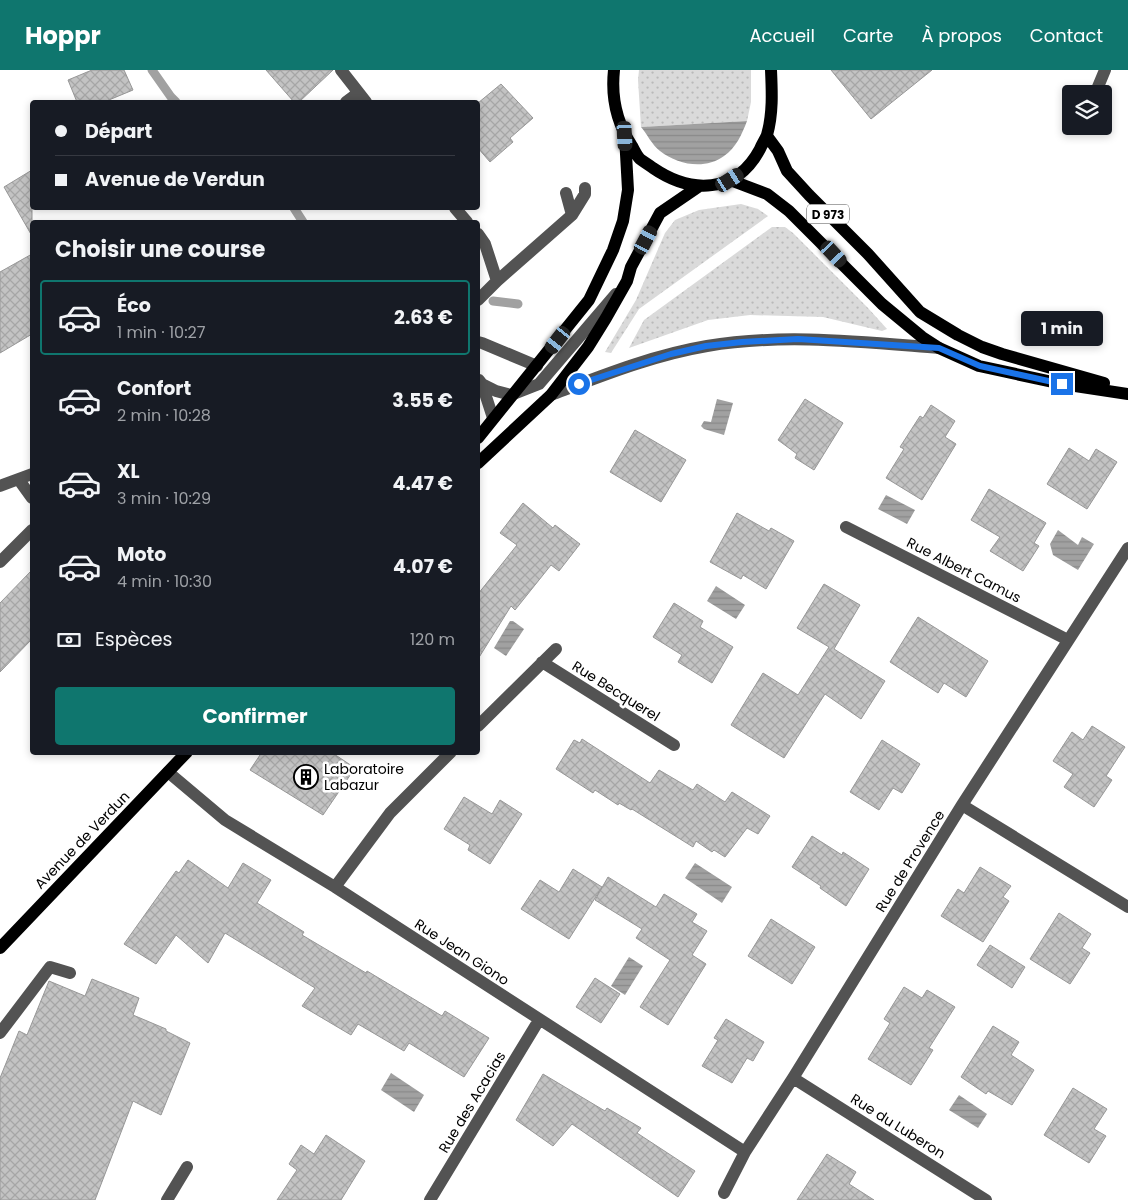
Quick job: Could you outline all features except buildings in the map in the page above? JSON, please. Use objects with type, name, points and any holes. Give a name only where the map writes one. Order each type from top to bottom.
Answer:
[{"type":"main road","points":[[614,70],[613,102],[625,136],[640,159],[667,178],[698,187],[716,185],[730,180],[744,171],[754,160],[766,136],[772,99],[770,70]]},
{"type":"main road","points":[[480,435],[589,300],[613,250],[623,221],[628,190],[625,136]]},
{"type":"main road","name":"D 973","points":[[766,136],[778,151],[787,170],[809,195],[868,254],[920,312],[958,336],[982,347],[1128,392]]},
{"type":"main road","name":"D 973","points":[[730,180],[766,194],[789,211],[882,304],[922,337],[939,348],[980,366],[1062,384],[1128,392]]},
{"type":"main road","points":[[480,461],[550,394],[588,347],[627,281],[632,267],[660,213],[698,187]]},
{"type":"main road","name":"Avenue de Verdun","points":[[2,941],[184,755]]},
{"type":"street","points":[[341,70],[362,98]]},
{"type":"street","points":[[1099,85],[1105,70]]},
{"type":"street","points":[[480,298],[572,215],[585,194],[586,188]]},
{"type":"street","points":[[566,193],[572,215]]},
{"type":"street","points":[[457,210],[466,220]]},
{"type":"street","points":[[480,237],[485,244],[497,281]]},
{"type":"street","points":[[480,381],[496,391],[511,395],[539,384],[627,281]]},
{"type":"street","points":[[550,394],[671,354],[715,345],[798,339],[939,348]]},
{"type":"street","points":[[480,342],[537,366]]},
{"type":"street","points":[[480,381],[493,418]]},
{"type":"street","points":[[0,486],[30,475]]},
{"type":"street","points":[[19,480],[30,495]]},
{"type":"street","name":"Rue Albert Camus","points":[[846,527],[1068,640]]},
{"type":"street","points":[[0,562],[30,532]]},
{"type":"street","name":"Rue de Provence","points":[[724,1193],[745,1152],[962,805],[1128,548]]},
{"type":"street","points":[[480,724],[556,649]]},
{"type":"street","name":"Rue Becquerel","points":[[542,662],[674,745]]},
{"type":"street","points":[[335,887],[390,813],[448,755]]},
{"type":"street","name":"Rue Jean Giono","points":[[168,772],[226,820],[335,887],[745,1152]]},
{"type":"street","points":[[962,805],[1128,907]]},
{"type":"street","points":[[0,1033],[50,967],[70,974]]},
{"type":"street","name":"Rue des Acacias","points":[[430,1200],[539,1020]]},
{"type":"street","name":"Rue du Luberon","points":[[793,1078],[986,1200]]},
{"type":"street","points":[[168,1200],[187,1167]]},
{"type":"shaded area","points":[[639,70],[751,70],[751,102],[747,121],[641,127]]},
{"type":"shaded area","points":[[747,121],[738,140],[728,153],[717,160],[700,164],[683,162],[667,156],[654,146],[641,127]]},
{"type":"shaded area","points":[[741,204],[758,209],[768,216],[639,309],[611,353],[605,352],[636,300],[665,233],[675,220],[699,210]]},
{"type":"shaded area","points":[[772,227],[785,227],[793,233],[887,329],[882,331],[823,317],[750,315],[708,320],[629,348],[644,320]]},
{"type":"shaded area","points":[[717,399],[733,403],[724,435],[704,429],[701,426],[704,421],[711,422]]},
{"type":"shaded area","points":[[886,495],[915,510],[907,524],[878,509]]},
{"type":"shaded area","points":[[1058,530],[1078,545],[1082,537],[1094,544],[1078,570],[1053,555],[1050,544]]},
{"type":"shaded area","points":[[716,586],[745,605],[736,619],[707,601]]},
{"type":"shaded area","points":[[510,621],[524,629],[506,656],[494,648]]},
{"type":"shaded area","points":[[695,863],[732,887],[722,903],[685,878]]},
{"type":"shaded area","points":[[629,957],[643,966],[625,995],[611,986]]},
{"type":"shaded area","points":[[391,1073],[424,1095],[414,1112],[381,1090]]},
{"type":"shaded area","points":[[959,1095],[987,1114],[978,1128],[949,1110]]},
{"type":"waterway","points":[[152,70],[174,100]]},
{"type":"waterway","points":[[295,210],[302,220]]},
{"type":"waterway","points":[[493,301],[518,304]]},
{"type":"place","name":"Laboratoire Labazur","points":[[306,777]]},
{"type":"route","points":[[579,384],[671,354],[706,346],[798,339],[939,348],[980,366],[1062,384]]}]
